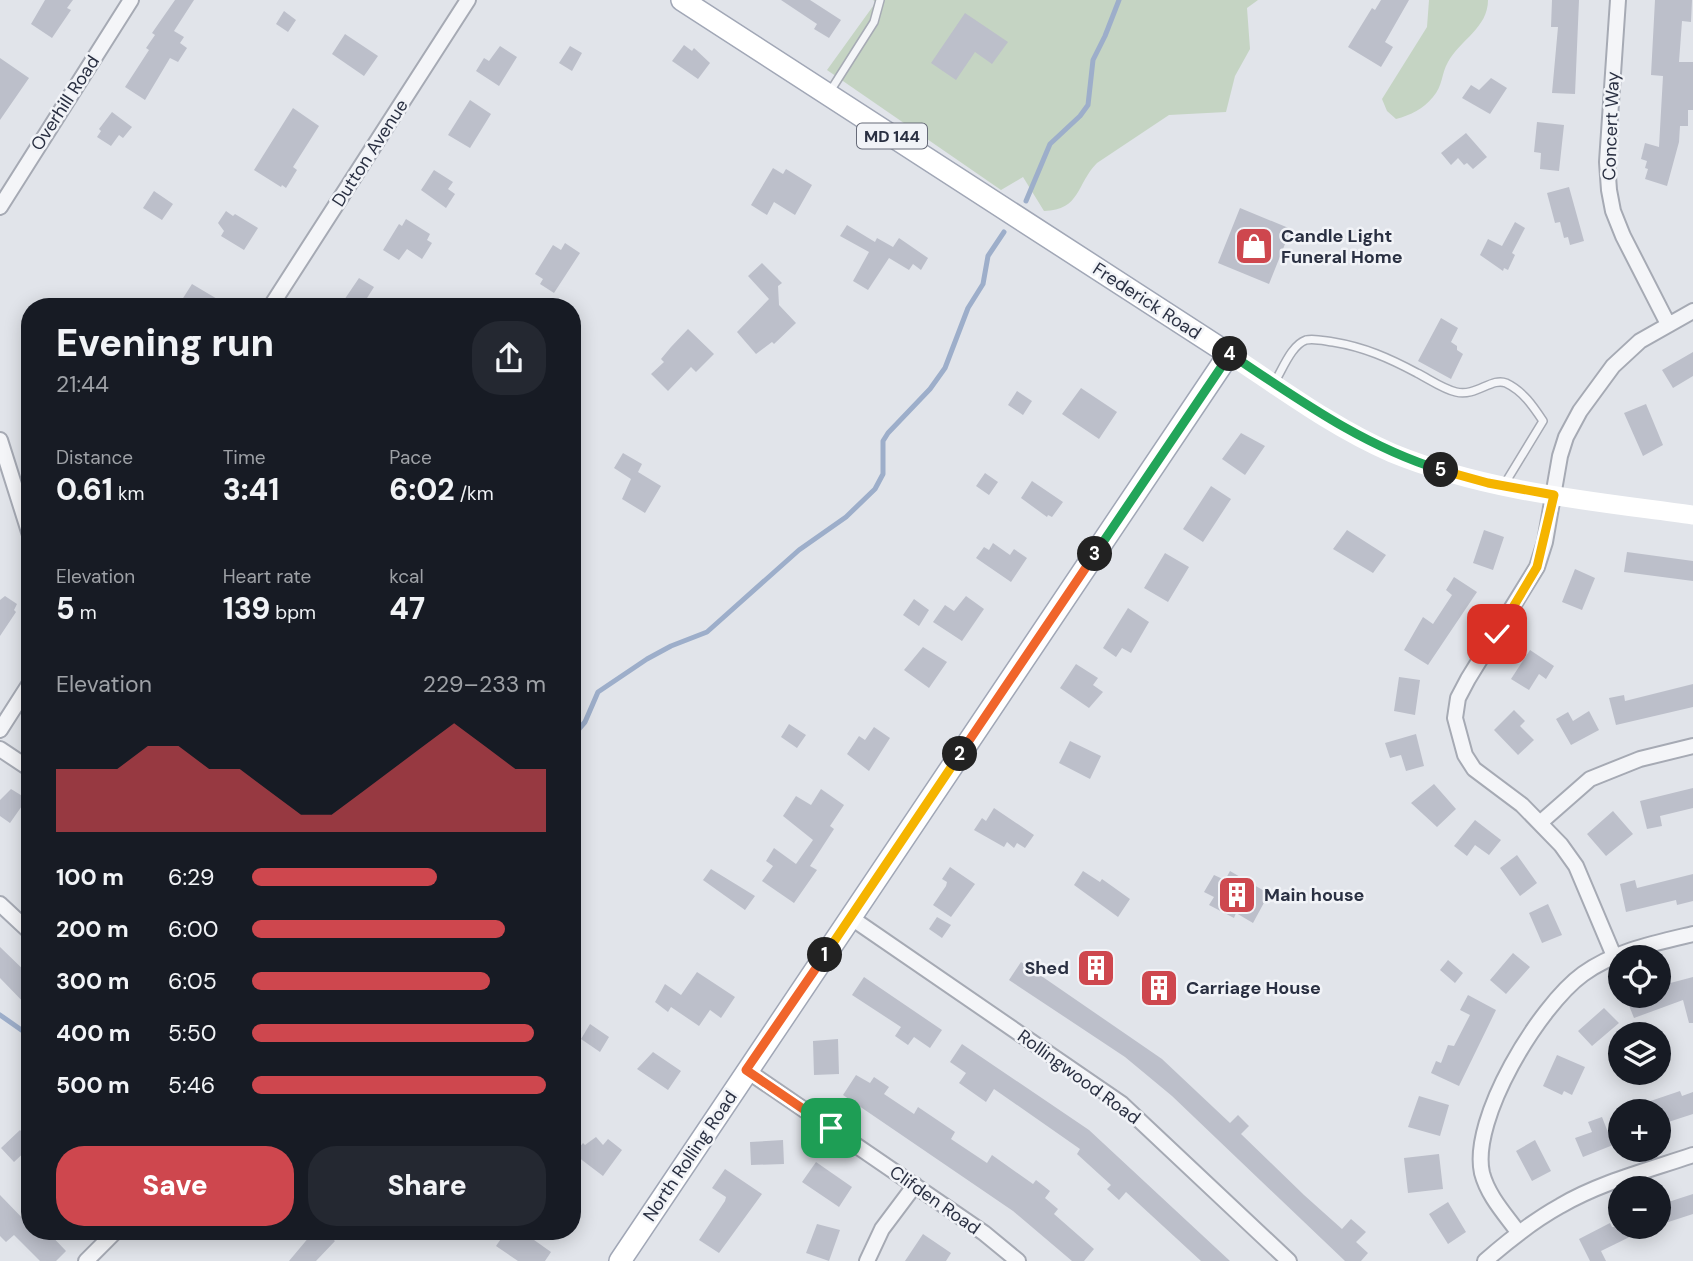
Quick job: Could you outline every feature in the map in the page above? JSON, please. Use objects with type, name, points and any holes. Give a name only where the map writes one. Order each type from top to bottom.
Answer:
[{"type":"main road","name":"Frederick Road","points":[[694,3],[828,94],[1327,418],[1391,452],[1462,476],[1503,486],[1693,515]]},
{"type":"main road","name":"North Rolling Road","points":[[620,1261],[1229,354]]},
{"type":"street","name":"Overhill Road","points":[[0,207],[131,0]]},
{"type":"street","name":"Dutton Avenue","points":[[276,298],[468,0]]},
{"type":"street","name":"Concert Way","points":[[1618,0],[1607,162],[1609,190],[1613,211],[1623,236],[1668,324]]},
{"type":"street","points":[[1609,945],[1576,866],[1541,822],[1475,769],[1465,755],[1455,718],[1458,698],[1468,679],[1537,567],[1566,437],[1595,388],[1640,341],[1693,311]]},
{"type":"street","points":[[0,440],[21,507]]},
{"type":"street","points":[[0,730],[21,697]]},
{"type":"street","points":[[1541,822],[1590,779],[1640,759],[1693,746]]},
{"type":"street","points":[[0,749],[21,763]]},
{"type":"street","points":[[0,904],[21,924]]},
{"type":"street","name":"Rollingwood Road","points":[[850,917],[1122,1104],[1289,1261]]},
{"type":"street","points":[[1654,945],[1693,934]]},
{"type":"street","points":[[1518,1232],[1490,1194],[1482,1173],[1481,1151],[1485,1127],[1522,1044],[1540,1017],[1562,991],[1584,973],[1608,959]]},
{"type":"street","name":"Clifden Road","points":[[746,1070],[984,1233],[1018,1261]]},
{"type":"street","points":[[1485,1261],[1518,1232],[1561,1205],[1602,1186],[1693,1155]]},
{"type":"street","points":[[867,1261],[883,1229],[915,1185]]},
{"type":"street","points":[[86,1261],[107,1240]]},
{"type":"lane","points":[[828,94],[874,22],[880,0]]},
{"type":"lane","points":[[1274,383],[1297,346],[1306,340],[1318,340],[1355,345],[1383,355],[1454,392],[1480,391],[1493,383],[1510,385],[1529,400],[1543,421],[1503,486]]},
{"type":"green space","points":[[873,0],[1258,0],[1247,8],[1250,49],[1235,76],[1226,112],[1169,115],[1097,163],[1065,206],[1044,211],[1023,177],[1001,190],[827,70],[876,2]]},
{"type":"green space","points":[[1429,0],[1488,0],[1487,10],[1479,26],[1453,54],[1436,93],[1421,108],[1396,119],[1387,111],[1382,99],[1427,27]]},
{"type":"building","points":[[45,0],[73,0],[67,8],[71,10],[52,38],[31,24]]},
{"type":"building","points":[[175,0],[194,0],[174,31],[184,37],[180,43],[187,48],[178,62],[170,58],[145,100],[125,87],[149,50],[146,48],[155,35],[152,33]]},
{"type":"building","points":[[781,0],[810,0],[841,20],[829,38],[814,29],[817,24]]},
{"type":"building","points":[[1381,0],[1409,0],[1385,42],[1393,47],[1381,67],[1348,47],[1372,8],[1375,10]]},
{"type":"building","points":[[1552,0],[1579,0],[1575,94],[1552,93],[1558,27],[1551,27]]},
{"type":"building","points":[[1655,0],[1692,0],[1691,22],[1682,21],[1679,62],[1693,62],[1693,110],[1688,110],[1688,126],[1680,126],[1679,142],[1667,186],[1645,179],[1647,161],[1641,159],[1645,143],[1659,147],[1663,76],[1651,75]]},
{"type":"building","points":[[284,11],[296,20],[288,32],[276,24]]},
{"type":"building","points":[[965,13],[1008,42],[992,64],[975,52],[956,80],[931,63]]},
{"type":"building","points":[[345,34],[378,56],[364,76],[332,54]]},
{"type":"building","points":[[684,45],[692,51],[694,48],[710,63],[698,79],[672,61]]},
{"type":"building","points":[[500,46],[517,57],[499,86],[476,71],[484,58],[489,61]]},
{"type":"building","points":[[570,46],[582,53],[572,71],[559,63]]},
{"type":"building","points":[[0,58],[29,78],[0,120]]},
{"type":"building","points":[[1491,78],[1507,88],[1490,114],[1462,98],[1471,85],[1479,90]]},
{"type":"building","points":[[470,100],[491,114],[470,148],[448,135]]},
{"type":"building","points":[[293,108],[319,126],[293,167],[297,170],[286,188],[254,170]]},
{"type":"building","points":[[112,112],[132,127],[123,138],[119,135],[111,146],[97,137],[101,131],[99,129]]},
{"type":"building","points":[[1537,122],[1564,125],[1559,171],[1540,169],[1541,153],[1534,152]]},
{"type":"building","points":[[1466,133],[1487,157],[1473,169],[1458,158],[1451,165],[1441,153]]},
{"type":"building","points":[[773,168],[783,174],[786,169],[812,185],[795,215],[774,202],[767,215],[751,205]]},
{"type":"building","points":[[434,170],[453,182],[448,189],[455,194],[446,208],[421,190]]},
{"type":"building","points":[[1569,187],[1584,241],[1570,245],[1568,237],[1564,238],[1560,222],[1555,223],[1547,193]]},
{"type":"building","points":[[154,191],[173,204],[162,220],[143,208]]},
{"type":"building","name":"Candle Light Funeral Home","points":[[1240,208],[1291,229],[1269,284],[1218,263]]},
{"type":"building","points":[[226,211],[258,228],[244,250],[221,236],[224,231],[218,223]]},
{"type":"building","points":[[406,219],[430,234],[427,240],[432,243],[422,259],[407,249],[399,260],[383,250],[399,224],[402,226]]},
{"type":"building","points":[[1515,222],[1525,228],[1512,253],[1515,255],[1508,270],[1504,268],[1503,271],[1480,255],[1488,239],[1502,246]]},
{"type":"building","points":[[847,225],[875,242],[877,238],[893,247],[899,238],[928,258],[921,270],[913,264],[909,270],[889,258],[868,290],[853,281],[869,252],[840,236]]},
{"type":"building","points":[[565,243],[580,253],[554,293],[540,284],[543,279],[535,274],[553,245],[561,250]]},
{"type":"building","points":[[762,263],[782,283],[778,286],[779,305],[796,323],[774,344],[772,342],[756,354],[737,332],[769,299],[748,276]]},
{"type":"building","points":[[359,278],[374,287],[367,298],[345,298]]},
{"type":"building","points":[[192,284],[216,298],[183,298]]},
{"type":"building","points":[[1441,318],[1458,328],[1451,342],[1463,354],[1451,379],[1418,361]]},
{"type":"building","points":[[688,329],[714,354],[696,372],[691,367],[668,391],[651,374],[664,362],[661,359]]},
{"type":"building","points":[[1693,352],[1693,376],[1673,388],[1662,370]]},
{"type":"building","points":[[1081,388],[1117,412],[1099,439],[1062,414]]},
{"type":"building","points":[[1017,391],[1032,401],[1023,415],[1008,405]]},
{"type":"building","points":[[1646,404],[1663,445],[1643,456],[1624,413]]},
{"type":"building","points":[[1241,433],[1265,446],[1245,475],[1222,459]]},
{"type":"building","points":[[623,453],[642,464],[638,472],[661,486],[645,513],[622,499],[631,479],[614,468]]},
{"type":"building","points":[[985,473],[998,482],[989,495],[976,486]]},
{"type":"building","points":[[1032,481],[1063,502],[1052,517],[1047,517],[1021,498]]},
{"type":"building","points":[[1211,486],[1231,499],[1203,542],[1183,529]]},
{"type":"building","points":[[1347,530],[1386,555],[1373,573],[1333,549]]},
{"type":"building","points":[[1484,530],[1504,537],[1493,570],[1473,563]]},
{"type":"building","points":[[993,543],[1010,555],[1014,549],[1027,558],[1011,582],[976,558],[984,547],[989,550]]},
{"type":"building","points":[[1627,552],[1693,561],[1693,581],[1624,572]]},
{"type":"building","points":[[1165,553],[1189,567],[1168,602],[1144,588]]},
{"type":"building","points":[[1575,569],[1595,578],[1582,610],[1562,602]]},
{"type":"building","points":[[1454,577],[1477,592],[1428,665],[1404,650],[1423,617],[1433,624],[1452,595],[1446,590]]},
{"type":"building","points":[[5,596],[17,604],[14,610],[16,612],[0,636],[0,600]]},
{"type":"building","points":[[966,596],[984,609],[962,641],[933,622],[945,605],[954,611]]},
{"type":"building","points":[[914,599],[929,610],[919,626],[903,615]]},
{"type":"building","points":[[1128,608],[1149,622],[1131,653],[1122,648],[1116,657],[1103,648]]},
{"type":"building","points":[[923,647],[947,662],[929,688],[904,670]]},
{"type":"building","points":[[1530,650],[1554,666],[1546,679],[1539,674],[1529,690],[1511,679]]},
{"type":"building","points":[[1076,664],[1098,678],[1093,685],[1103,692],[1089,708],[1060,688]]},
{"type":"building","points":[[1399,677],[1420,680],[1415,715],[1394,711]]},
{"type":"building","points":[[1693,684],[1693,707],[1616,725],[1609,698],[1624,695],[1625,701]]},
{"type":"building","points":[[1514,710],[1525,721],[1520,726],[1534,740],[1518,755],[1494,730]]},
{"type":"building","points":[[1589,711],[1599,730],[1571,745],[1556,719],[1568,712],[1573,721]]},
{"type":"building","points":[[789,724],[806,735],[797,748],[781,737]]},
{"type":"building","points":[[874,727],[890,738],[869,771],[847,754],[859,736],[865,740]]},
{"type":"building","points":[[1416,734],[1424,766],[1406,771],[1401,755],[1390,758],[1385,743]]},
{"type":"building","points":[[1070,741],[1101,756],[1090,779],[1059,763]]},
{"type":"building","points":[[1434,784],[1456,809],[1437,827],[1411,803]]},
{"type":"building","points":[[1693,788],[1693,808],[1660,816],[1662,826],[1647,829],[1640,801]]},
{"type":"building","points":[[11,789],[21,795],[21,807],[10,823],[0,816],[0,800]]},
{"type":"building","points":[[821,789],[844,805],[830,826],[834,829],[810,866],[817,870],[794,903],[762,881],[773,866],[766,861],[774,848],[796,864],[813,840],[783,816],[796,796],[811,805]]},
{"type":"building","points":[[994,808],[1034,835],[1025,848],[1017,843],[1014,848],[1007,842],[1004,847],[974,830],[982,818],[986,821]]},
{"type":"building","points":[[1613,811],[1633,834],[1606,856],[1587,834]]},
{"type":"building","points":[[1475,820],[1501,840],[1489,855],[1475,845],[1467,856],[1454,846]]},
{"type":"building","points":[[1517,855],[1537,883],[1520,896],[1500,868]]},
{"type":"building","points":[[950,867],[975,884],[951,917],[933,905],[946,886],[947,882],[942,879]]},
{"type":"building","points":[[711,869],[755,896],[745,910],[703,880]]},
{"type":"building","points":[[1083,871],[1100,882],[1102,879],[1130,899],[1118,917],[1074,885]]},
{"type":"building","name":"Main house","points":[[1230,871],[1266,892],[1266,899],[1253,923],[1236,913],[1234,918],[1209,905],[1214,897],[1204,892],[1214,875],[1225,880]]},
{"type":"building","points":[[1693,874],[1693,901],[1677,905],[1676,900],[1626,912],[1620,884],[1635,880],[1637,888]]},
{"type":"building","points":[[1548,904],[1562,935],[1542,943],[1529,913]]},
{"type":"building","points":[[937,917],[951,925],[942,938],[929,929]]},
{"type":"building","points":[[0,947],[21,967],[21,1000],[0,978]]},
{"type":"building","points":[[1513,953],[1530,967],[1506,994],[1490,980]]},
{"type":"building","points":[[1448,960],[1463,973],[1455,983],[1440,970]]},
{"type":"building","points":[[1021,962],[1162,1059],[1230,1123],[1238,1115],[1249,1126],[1241,1134],[1304,1195],[1342,1229],[1351,1219],[1366,1232],[1356,1242],[1368,1253],[1361,1261],[1345,1261],[1172,1096],[1125,1057],[1009,980]]},
{"type":"building","name":"Carriage House","points":[[1160,970],[1175,981],[1157,1006],[1142,996]]},
{"type":"building","points":[[697,972],[735,997],[721,1018],[710,1010],[699,1026],[671,1007],[668,1012],[655,1002],[665,984],[681,995]]},
{"type":"building","points":[[864,977],[942,1030],[930,1048],[914,1037],[908,1045],[895,1036],[901,1027],[852,995]]},
{"type":"building","points":[[1693,977],[1693,1023],[1689,1023],[1683,1000],[1671,1004],[1671,983]]},
{"type":"building","points":[[1468,995],[1496,1010],[1459,1086],[1431,1073],[1436,1061],[1441,1063],[1448,1045],[1454,1046],[1470,1015],[1460,1010]]},
{"type":"building","points":[[1604,1008],[1618,1022],[1608,1022],[1608,1032],[1592,1046],[1578,1031]]},
{"type":"building","points":[[1630,1008],[1661,1008],[1634,1018]]},
{"type":"building","points":[[590,1024],[609,1037],[600,1052],[581,1039]]},
{"type":"building","points":[[838,1039],[839,1074],[814,1075],[813,1041]]},
{"type":"building","points":[[962,1044],[1089,1130],[1230,1261],[1201,1261],[1126,1192],[1119,1200],[1107,1189],[1111,1185],[1077,1154],[1080,1149],[994,1089],[986,1102],[959,1083],[966,1073],[950,1062]]},
{"type":"building","points":[[653,1052],[681,1071],[668,1090],[637,1069]]},
{"type":"building","points":[[1557,1055],[1585,1067],[1572,1095],[1564,1091],[1562,1095],[1543,1086]]},
{"type":"building","points":[[856,1075],[870,1083],[874,1077],[889,1087],[884,1094],[914,1114],[918,1107],[955,1132],[951,1139],[987,1163],[992,1155],[1033,1184],[1036,1180],[1050,1191],[1045,1198],[1058,1209],[1054,1214],[1094,1249],[1084,1261],[1072,1261],[1013,1211],[843,1095]]},
{"type":"building","points":[[1680,1091],[1682,1096],[1693,1092],[1693,1114],[1671,1121],[1671,1099],[1656,1099]]},
{"type":"building","points":[[1419,1096],[1449,1105],[1440,1136],[1408,1127]]},
{"type":"building","points":[[1602,1117],[1608,1132],[1608,1147],[1583,1157],[1575,1138],[1592,1132],[1588,1122]]},
{"type":"building","points":[[21,1131],[21,1155],[14,1162],[1,1148]]},
{"type":"building","points":[[596,1137],[603,1145],[608,1139],[622,1150],[603,1176],[581,1159],[581,1145],[583,1143],[585,1145]]},
{"type":"building","points":[[783,1140],[784,1164],[751,1165],[750,1142]]},
{"type":"building","points":[[1535,1140],[1551,1171],[1532,1181],[1516,1151]]},
{"type":"building","points":[[1439,1154],[1443,1189],[1408,1193],[1404,1158]]},
{"type":"building","points":[[816,1162],[852,1187],[839,1207],[802,1182]]},
{"type":"building","points":[[725,1169],[762,1194],[719,1253],[699,1240],[725,1201],[726,1197],[712,1188]]},
{"type":"building","points":[[1693,1194],[1693,1214],[1671,1221],[1671,1201]]},
{"type":"building","points":[[0,1195],[21,1217],[21,1240],[56,1240],[66,1251],[56,1261],[40,1261],[14,1235],[6,1242],[0,1236]]},
{"type":"building","points":[[1448,1202],[1466,1232],[1448,1244],[1429,1214]]},
{"type":"building","points":[[817,1224],[840,1230],[829,1261],[806,1253]]},
{"type":"building","points":[[1608,1224],[1608,1239],[1626,1239],[1601,1251],[1606,1261],[1590,1261],[1579,1239]]},
{"type":"building","points":[[923,1234],[951,1253],[946,1261],[905,1261]]},
{"type":"building","points":[[307,1240],[335,1241],[316,1261],[289,1261]]},
{"type":"building","points":[[500,1240],[534,1240],[551,1252],[545,1261],[518,1261],[496,1246]]},
{"type":"waterway","points":[[1026,201],[1050,144],[1088,105],[1093,60],[1119,0]]},
{"type":"waterway","points":[[581,727],[598,692],[647,659],[707,632],[799,550],[846,517],[875,489],[883,474],[883,441],[930,389],[945,368],[968,308],[983,284],[988,256],[1004,232]]},
{"type":"waterway","points":[[0,1015],[21,1030]]},
{"type":"place","name":"Candle Light Funeral Home","points":[[1254,246]]},
{"type":"place","name":"Main house","points":[[1237,895]]},
{"type":"place","name":"Shed","points":[[1096,968]]},
{"type":"place","name":"Carriage House","points":[[1159,988]]},
{"type":"route","points":[[831,1128],[746,1070],[1229,354],[1318,413],[1391,452],[1488,483],[1554,495],[1537,567],[1497,634]]}]
